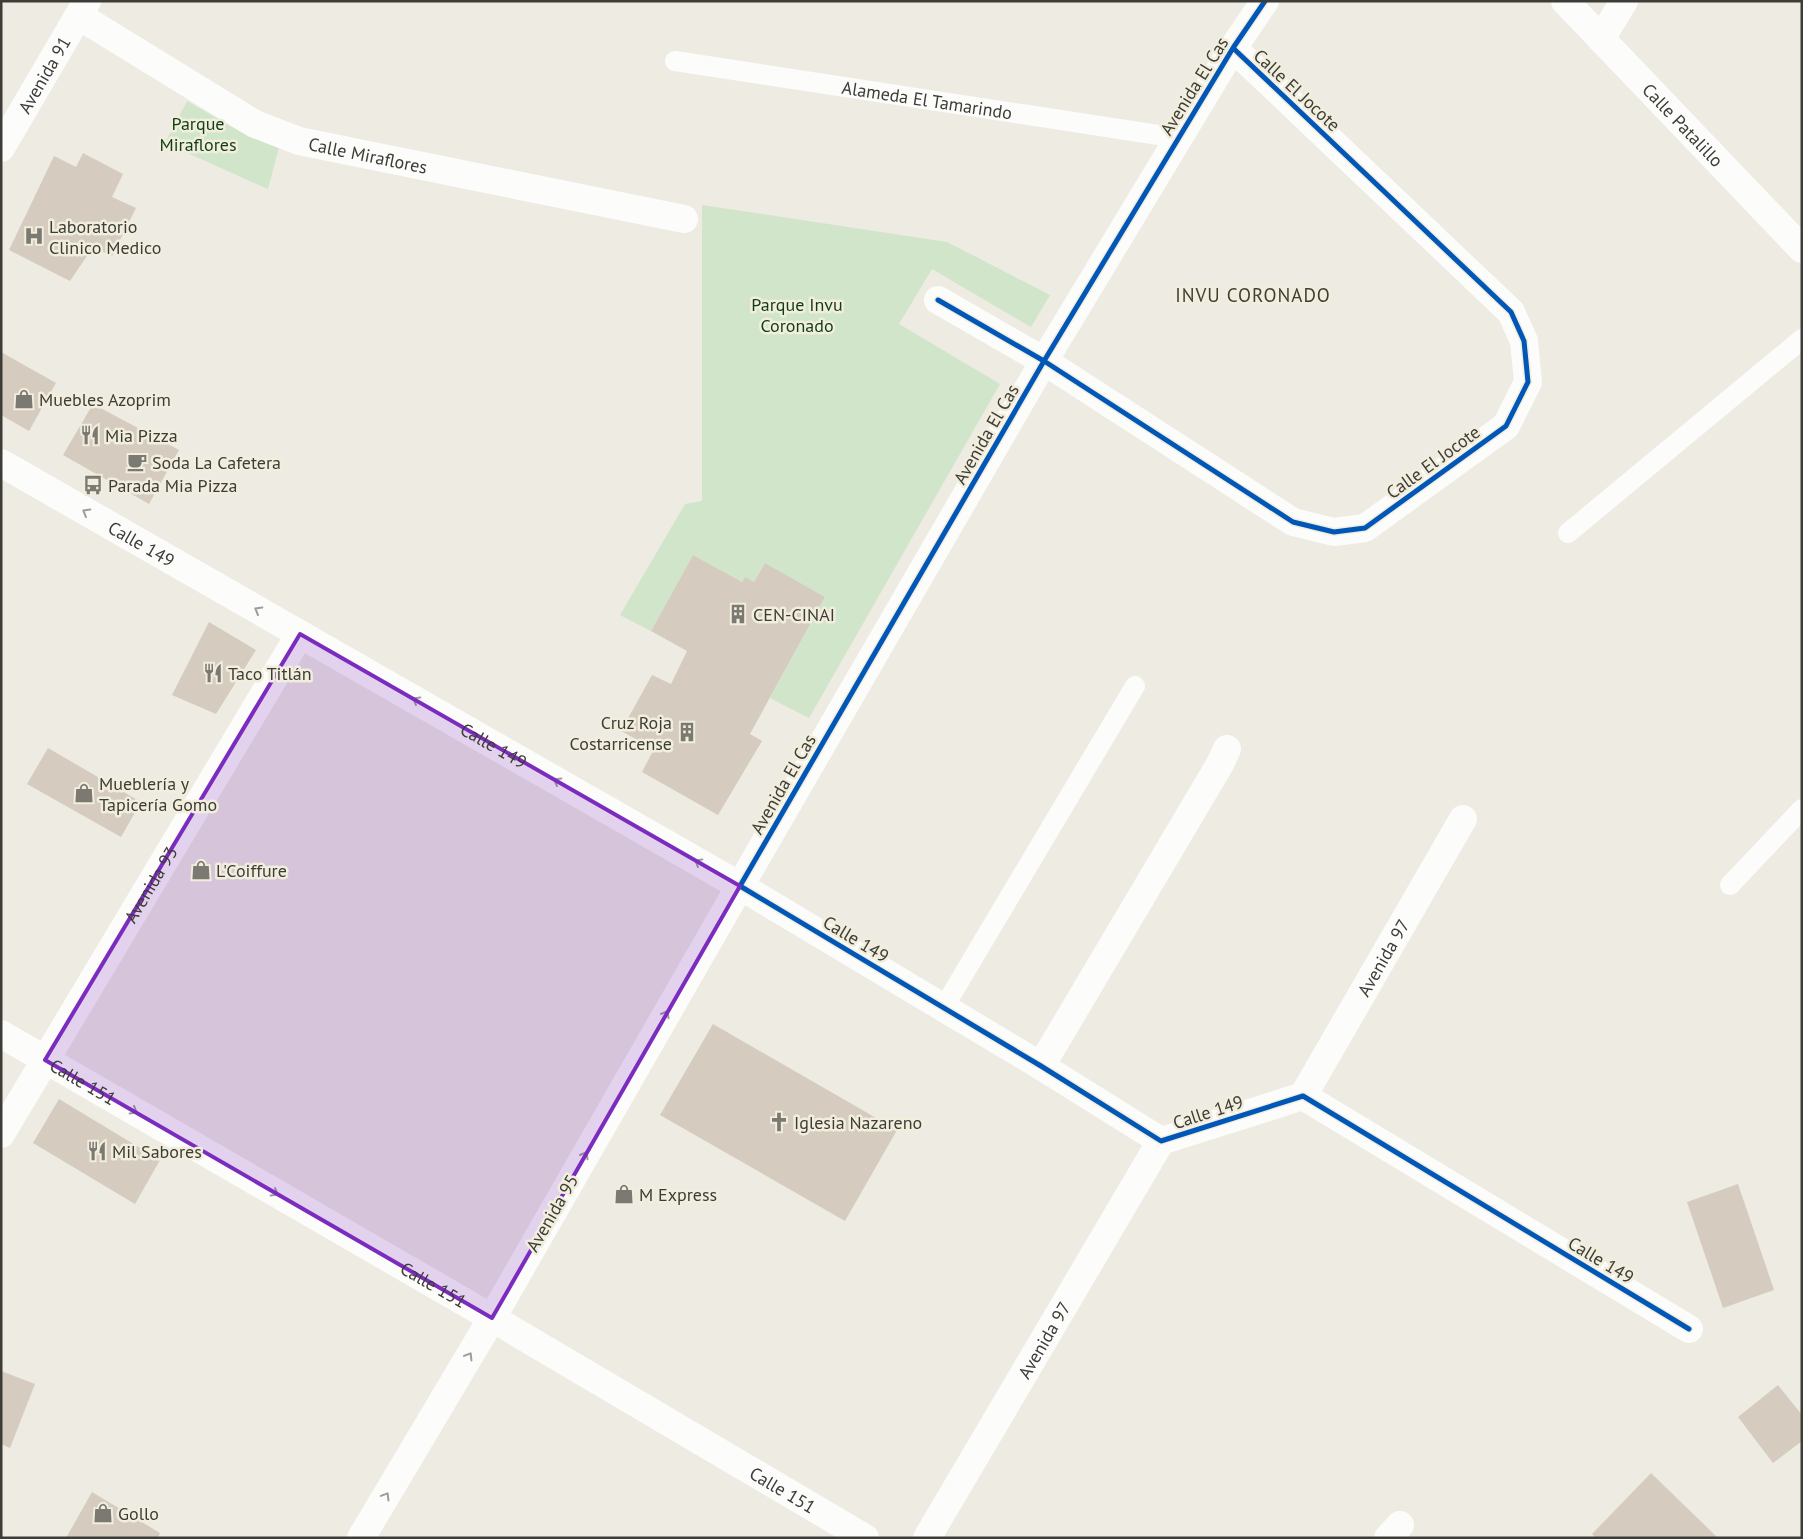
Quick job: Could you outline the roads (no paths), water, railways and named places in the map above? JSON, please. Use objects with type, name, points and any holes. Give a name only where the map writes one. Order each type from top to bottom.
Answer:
[{"type":"street","name":"Avenida El Cas","points":[[740,886],[1044,361],[1233,48],[1265,1]]},
{"type":"street","name":"Calle Patalillo","points":[[1565,1],[1802,249]]},
{"type":"street","points":[[1601,39],[1624,1]]},
{"type":"street","name":"Avenida 91","points":[[1,148],[83,8]]},
{"type":"street","name":"Calle Miraflores","points":[[83,8],[255,124],[299,141],[684,219]]},
{"type":"street","name":"Calle El Jocote","points":[[938,300],[1044,361],[1293,522],[1334,532],[1365,528],[1506,426],[1528,382],[1524,341],[1511,312],[1233,48]]},
{"type":"street","name":"Calle 149","points":[[1,463],[740,886],[944,1007],[1161,1141],[1303,1096],[1690,1329]]},
{"type":"street","name":"Avenida 93","points":[[1,1134],[300,634]]},
{"type":"street","points":[[1041,1066],[1220,764],[1227,749]]},
{"type":"street","name":"Avenida 97","points":[[1303,1096],[1463,818]]},
{"type":"street","name":"Avenida 95","points":[[361,1538],[492,1318],[740,886]]},
{"type":"street","name":"Calle 151","points":[[1,1034],[492,1318],[865,1538]]},
{"type":"street","name":"Avenida 97","points":[[927,1538],[1161,1141]]},
{"type":"lane","name":"Alameda El Tamarindo","points":[[674,61],[1178,138]]},
{"type":"lane","points":[[1568,533],[1802,339]]},
{"type":"lane","points":[[944,1007],[1135,686]]},
{"type":"lane","points":[[1730,885],[1802,809]]},
{"type":"place","name":"Laboratorio Clinico Medico","points":[[34,236]]},
{"type":"place","name":"Muebles Azoprim","points":[[24,399]]},
{"type":"place","name":"Mia Pizza","points":[[90,435]]},
{"type":"place","name":"Soda La Cafetera","points":[[137,462]]},
{"type":"place","name":"Parada Mia Pizza","points":[[93,485]]},
{"type":"place","name":"CEN-CINAI","points":[[738,614]]},
{"type":"place","name":"Taco Titlán","points":[[213,673]]},
{"type":"place","name":"Cruz Roja Costarricense","points":[[687,732]]},
{"type":"place","name":"Mueblería y Tapicería Gomo","points":[[84,793]]},
{"type":"place","name":"L'Coiffure","points":[[201,870]]},
{"type":"place","name":"Iglesia Nazareno","points":[[779,1122]]},
{"type":"place","name":"Mil Sabores","points":[[97,1151]]},
{"type":"place","name":"M Express","points":[[624,1194]]},
{"type":"place","name":"Gollo","points":[[103,1513]]},
{"type":"district","name":"INVU CORONADO","points":[[1253,295]]},
{"type":"park label","name":"Parque Miraflores","points":[[198,133]]},
{"type":"park label","name":"Parque Invu Coronado","points":[[797,314]]}]
